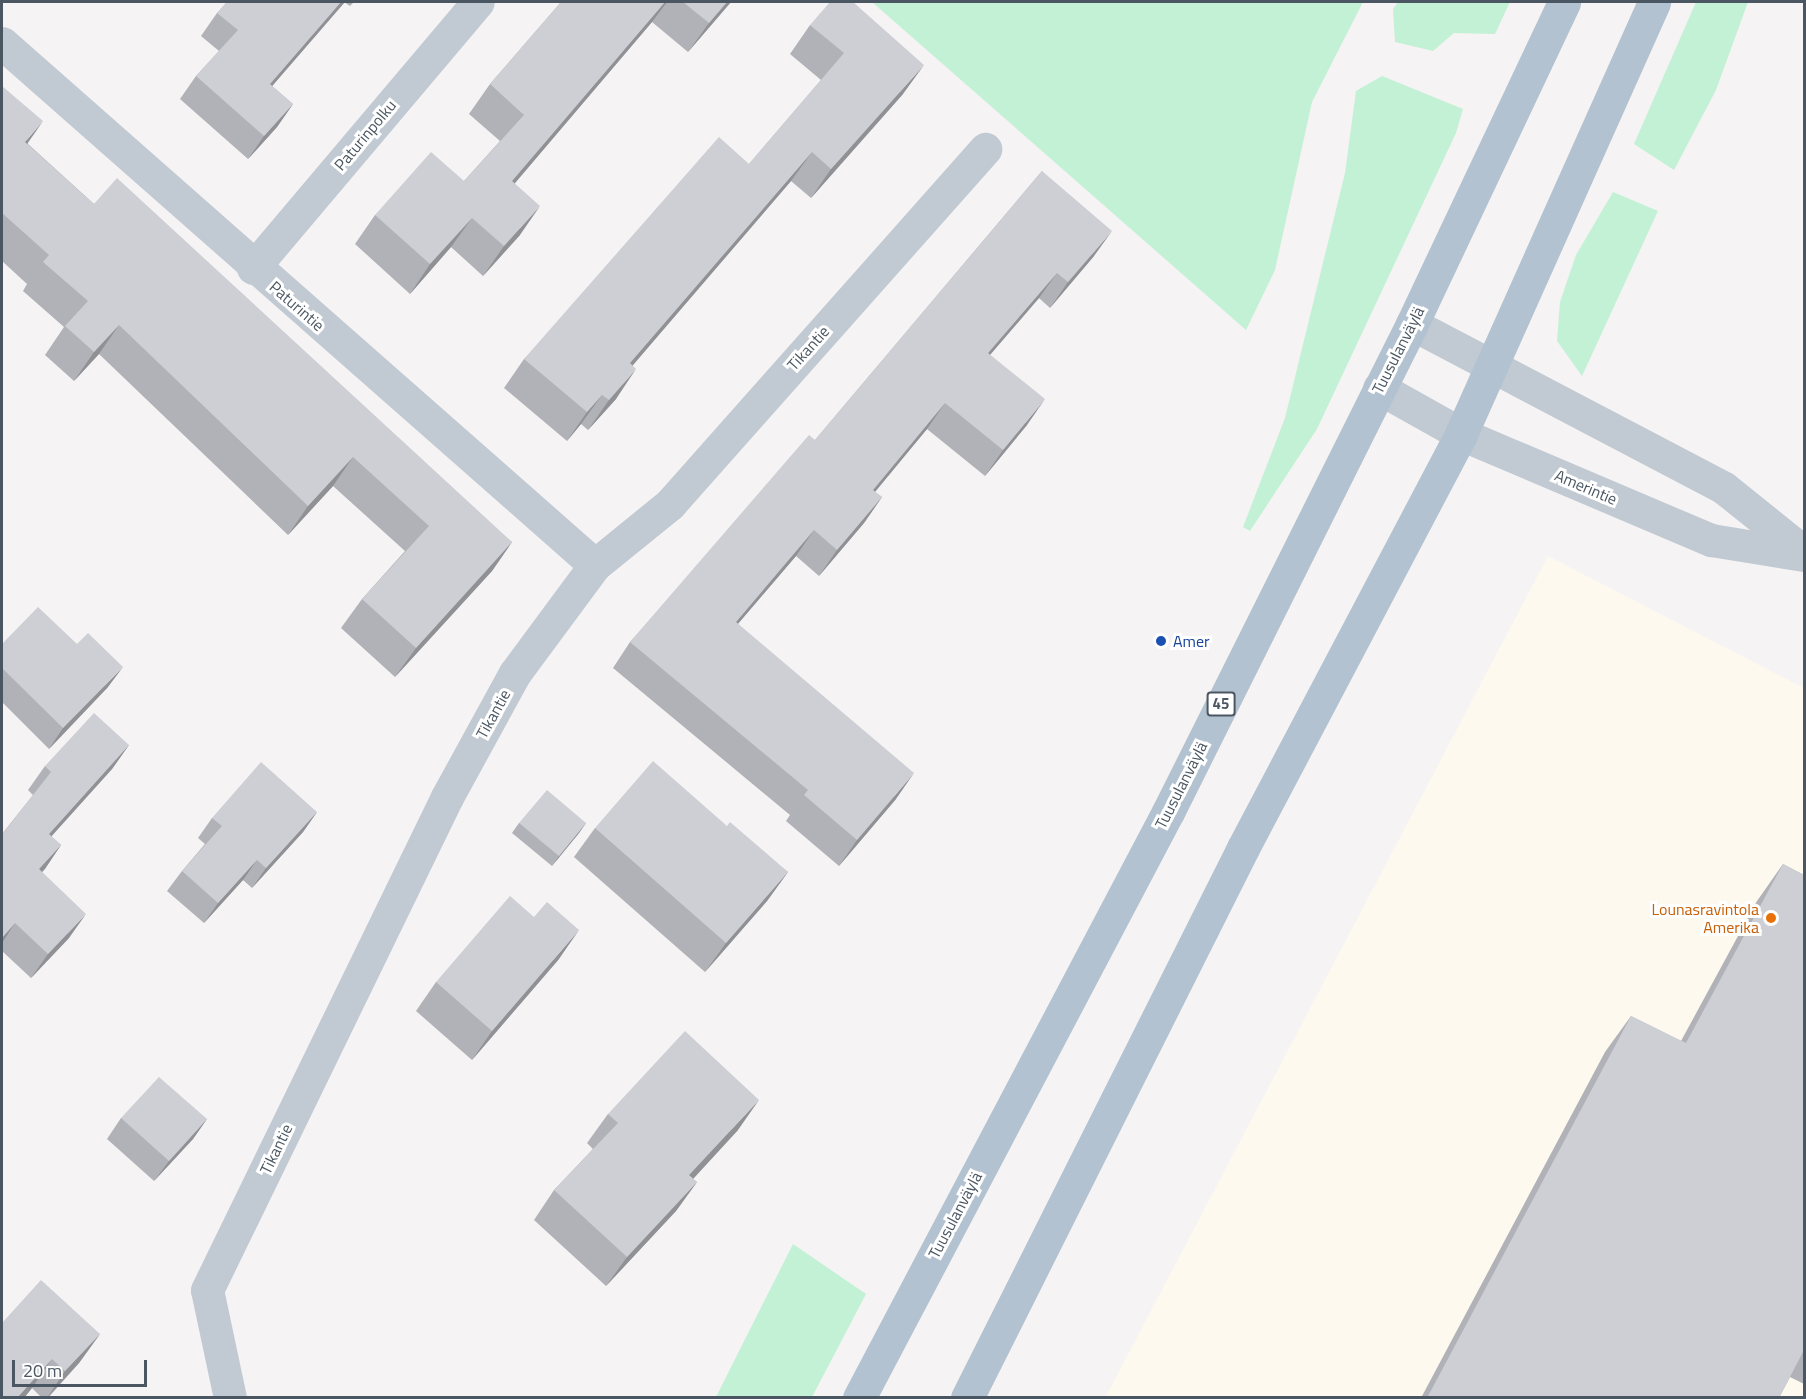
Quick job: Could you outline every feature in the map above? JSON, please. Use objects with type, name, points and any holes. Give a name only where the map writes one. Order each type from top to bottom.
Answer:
[{"type":"main road","name":"Tuusulanväylä","points":[[859,1398],[1162,822],[1412,324],[1564,2]]},
{"type":"main road","points":[[966,1398],[1243,848],[1461,434],[1654,2]]},
{"type":"street","name":"Paturinpolku","points":[[253,268],[478,2]]},
{"type":"street","name":"Paturintie","points":[[2,43],[253,268],[595,565]]},
{"type":"street","name":"Tikantie","points":[[230,1398],[207,1290],[447,798],[515,673],[595,565],[670,504],[985,149]]},
{"type":"street","name":"Amerintie","points":[[1412,324],[1724,488],[1804,553]]},
{"type":"street","name":"Amerintie","points":[[1379,388],[1461,434],[1711,540],[1804,553]]},
{"type":"shaded area","points":[[1548,556],[1804,688],[1804,1397],[1105,1398]]},
{"type":"green space","points":[[872,2],[1363,2],[1312,102],[1275,270],[1246,330]]},
{"type":"green space","points":[[1398,2],[1510,2],[1495,34],[1454,33],[1433,51],[1395,42],[1393,9]]},
{"type":"green space","points":[[1696,2],[1748,2],[1716,90],[1674,170],[1634,144]]},
{"type":"green space","points":[[1382,76],[1463,109],[1456,133],[1317,429],[1250,531],[1243,527],[1285,418],[1345,173],[1356,91]]},
{"type":"green space","points":[[1613,192],[1658,211],[1582,376],[1557,341],[1560,302],[1576,255]]},
{"type":"green space","points":[[793,1244],[866,1294],[812,1397],[716,1397]]},
{"type":"building","points":[[227,2],[341,2],[270,84],[293,104],[264,136],[196,76],[238,30],[217,13]]},
{"type":"building","points":[[561,2],[665,2],[512,181],[540,206],[504,246],[472,218],[430,264],[375,215],[431,152],[464,181],[524,115],[490,84]]},
{"type":"building","points":[[683,2],[727,2],[709,23]]},
{"type":"building","points":[[830,2],[853,2],[924,65],[831,169],[812,152],[630,363],[636,369],[609,400],[602,395],[587,412],[524,359],[719,137],[749,164],[844,53],[810,25]]},
{"type":"building","points":[[2,86],[43,121],[25,142],[94,204],[117,178],[512,542],[416,648],[362,599],[429,526],[353,457],[308,506],[119,325],[94,352],[65,326],[88,301],[43,262],[49,255],[2,213]]},
{"type":"building","points":[[1042,171],[1112,231],[1068,282],[1057,273],[988,353],[1045,399],[1003,450],[945,403],[873,490],[882,497],[837,550],[814,530],[736,622],[914,773],[857,840],[804,795],[808,790],[630,642],[809,435],[815,440]]},
{"type":"building","points":[[38,607],[77,644],[88,633],[123,667],[63,728],[2,668],[2,644]]},
{"type":"building","points":[[94,713],[129,745],[49,834],[61,845],[39,869],[86,914],[48,954],[15,923],[2,938],[2,834],[51,772],[45,766]]},
{"type":"building","points":[[653,761],[727,826],[730,822],[788,872],[726,943],[595,828]]},
{"type":"building","points":[[261,762],[317,812],[266,868],[257,860],[218,903],[182,871],[222,826],[212,818]]},
{"type":"building","points":[[547,790],[586,823],[559,856],[519,823]]},
{"type":"building","points":[[1783,864],[1804,875],[1804,1350],[1779,1398],[1427,1398],[1631,1016],[1686,1043]]},
{"type":"building","points":[[510,896],[534,917],[547,902],[579,930],[492,1031],[436,982]]},
{"type":"building","points":[[685,1031],[759,1100],[689,1175],[697,1182],[627,1257],[554,1190],[618,1123],[608,1114]]},
{"type":"building","points":[[159,1077],[207,1119],[169,1161],[121,1118]]},
{"type":"building","points":[[41,1280],[100,1334],[65,1371],[52,1359],[17,1398],[2,1398],[2,1323]]},
{"type":"place","name":"Amer","points":[[1161,641]]},
{"type":"place","name":"Lounasravintola Amerika","points":[[1771,918]]}]
